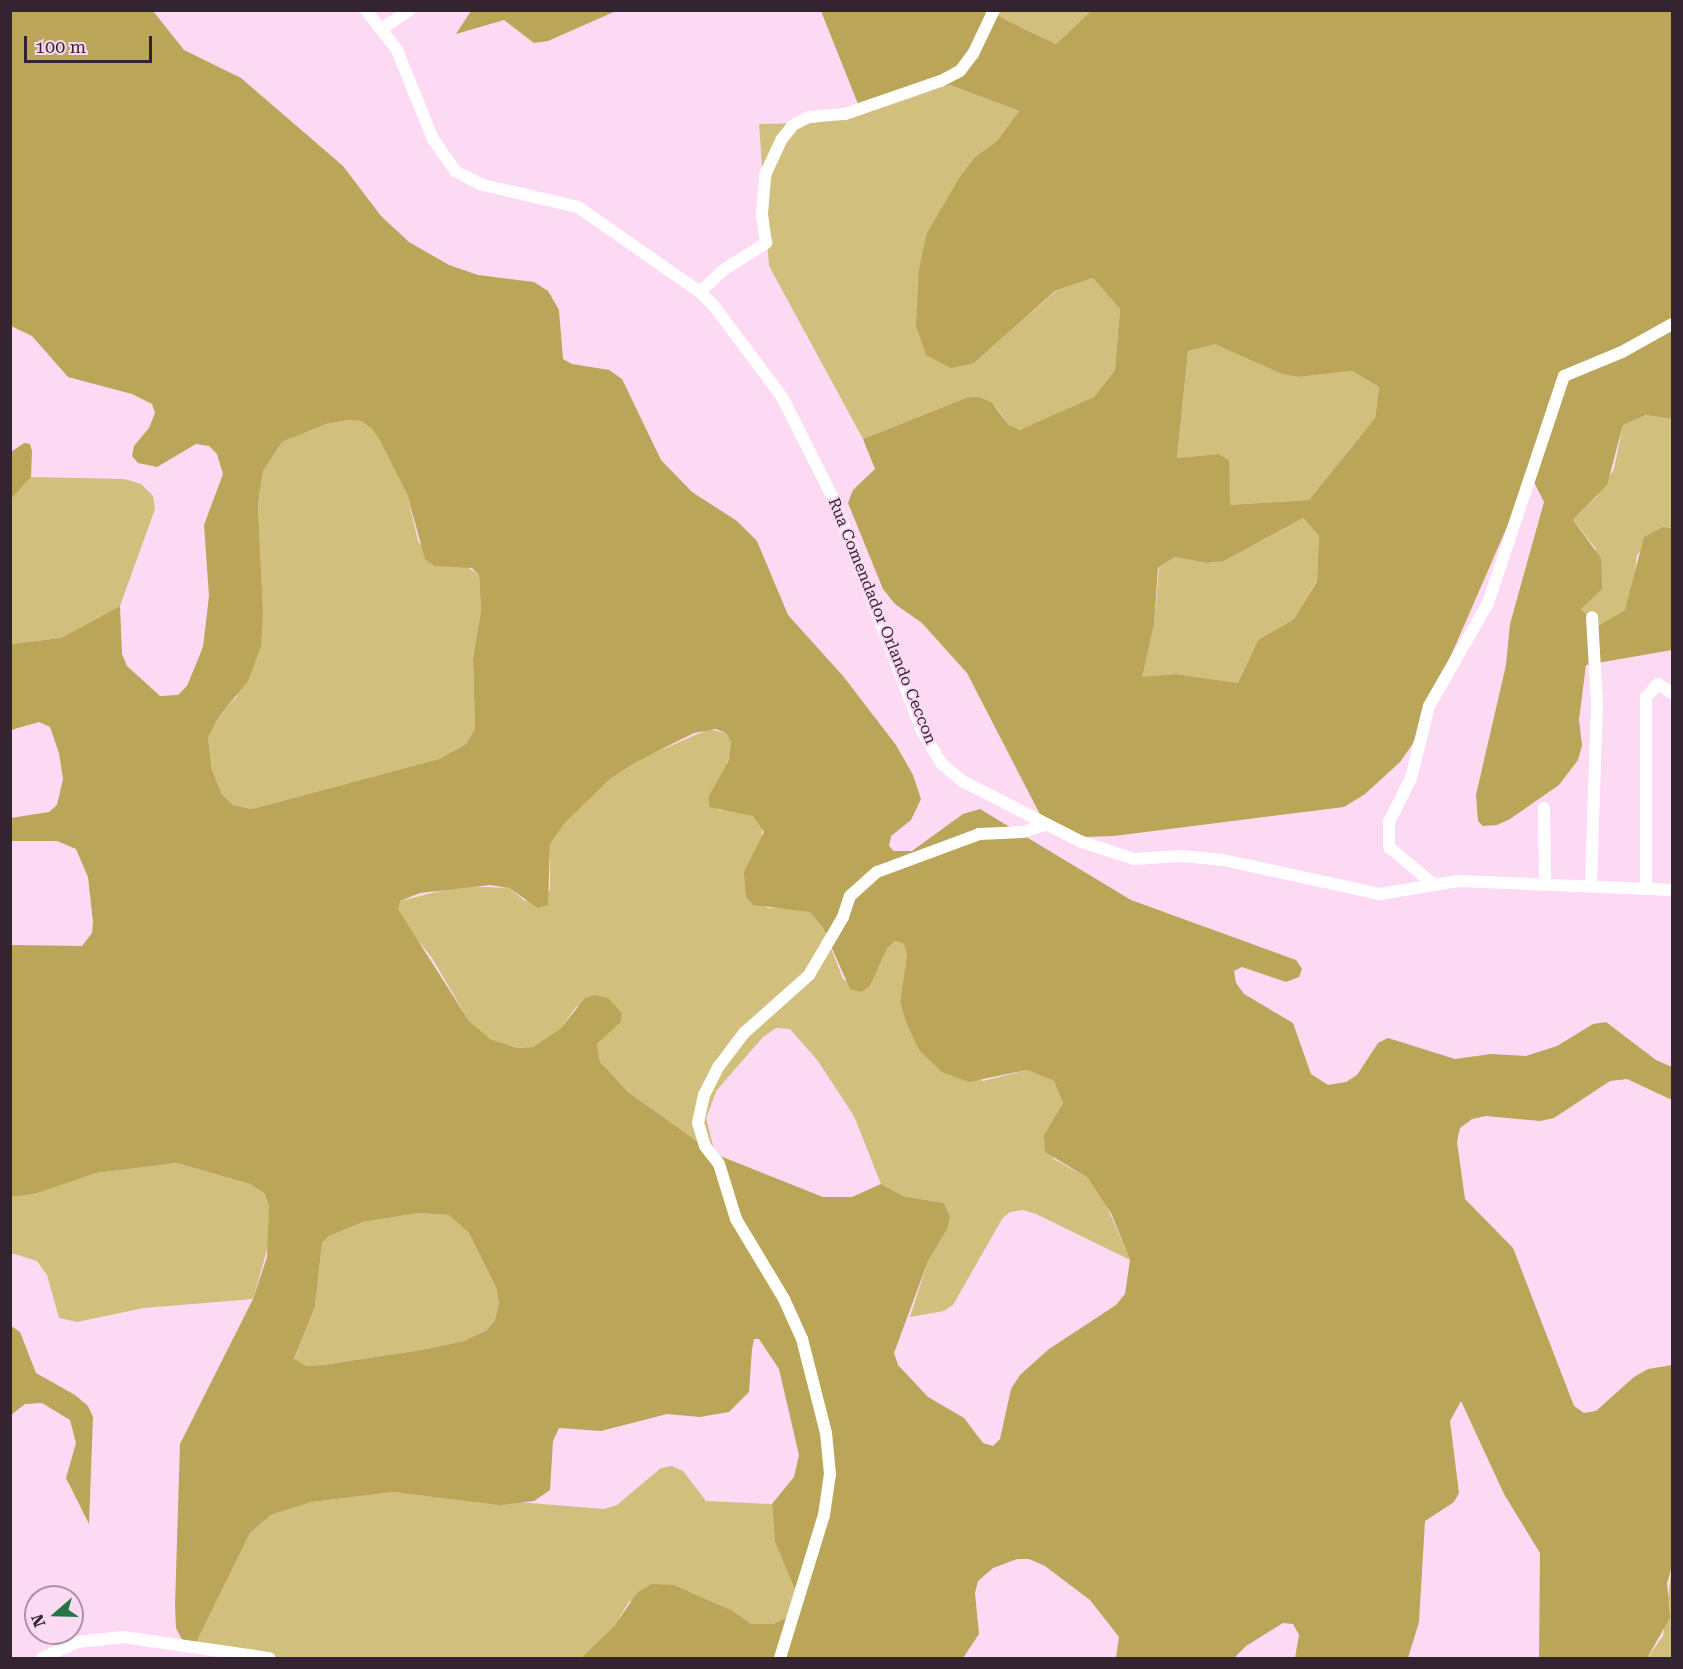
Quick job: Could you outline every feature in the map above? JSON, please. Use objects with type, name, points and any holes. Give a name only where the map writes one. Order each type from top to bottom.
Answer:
[{"type":"street","name":"Rua Comendador Orlando Ceccon","points":[[366,10],[383,28],[396,50],[433,139],[455,171],[483,185],[578,207],[700,292],[782,397],[833,498],[922,731],[941,763],[964,782],[1112,855],[1134,859],[1181,856],[1223,860],[1380,894],[1432,883],[1592,884],[1672,890]]},
{"type":"street","points":[[383,28],[410,10]]},
{"type":"street","points":[[700,292],[725,268],[766,243],[762,203],[765,175],[781,140],[793,125],[809,117],[845,114],[941,81],[960,71],[973,54],[994,10]]},
{"type":"street","points":[[1432,883],[1389,847],[1389,822],[1411,778],[1429,706],[1488,603],[1564,376],[1622,352],[1672,324]]},
{"type":"street","points":[[1592,617],[1597,704],[1592,884]]},
{"type":"street","points":[[1646,888],[1649,824],[1646,697],[1658,684],[1672,693]]},
{"type":"street","points":[[1544,808],[1545,883]]},
{"type":"street","points":[[780,1659],[824,1515],[830,1474],[826,1433],[813,1372],[798,1329],[784,1299],[736,1219],[719,1164],[705,1146],[698,1123],[705,1095],[719,1066],[744,1034],[809,975],[843,917],[850,896],[877,872],[979,834],[1023,832],[1047,824]]},
{"type":"street","points":[[42,1659],[92,1639],[123,1637],[208,1654],[269,1659]]},
{"type":"shaded area","points":[[11,11],[153,11],[184,50],[241,78],[343,166],[381,216],[409,242],[449,265],[478,275],[534,282],[548,291],[559,310],[563,359],[572,364],[609,370],[622,379],[661,460],[692,492],[737,521],[757,541],[788,615],[843,676],[896,745],[913,775],[921,799],[911,820],[891,836],[889,846],[894,851],[912,851],[963,814],[980,809],[1131,900],[1296,960],[1302,969],[1299,977],[1286,982],[1242,967],[1234,971],[1236,983],[1244,994],[1293,1023],[1311,1074],[1328,1085],[1346,1082],[1357,1075],[1378,1043],[1388,1038],[1455,1059],[1491,1054],[1526,1056],[1557,1046],[1593,1024],[1606,1022],[1656,1060],[1672,1067],[1672,1100],[1627,1079],[1610,1081],[1554,1118],[1540,1121],[1486,1116],[1472,1119],[1460,1128],[1457,1142],[1465,1199],[1513,1248],[1574,1406],[1584,1413],[1596,1411],[1634,1377],[1648,1369],[1672,1365],[1672,1567],[1667,1583],[1670,1618],[1647,1658],[1539,1658],[1540,1553],[1504,1494],[1461,1401],[1450,1421],[1459,1493],[1454,1502],[1425,1521],[1419,1622],[1408,1658],[1295,1658],[1299,1635],[1293,1624],[1283,1623],[1246,1646],[1234,1658],[1116,1658],[1119,1637],[1090,1600],[1045,1566],[1029,1559],[1017,1559],[993,1568],[978,1581],[975,1593],[979,1634],[963,1658],[581,1658],[614,1626],[638,1592],[652,1584],[674,1585],[733,1611],[751,1624],[773,1624],[790,1616],[797,1595],[775,1542],[772,1504],[794,1477],[799,1455],[779,1369],[759,1339],[754,1339],[752,1349],[749,1392],[729,1412],[700,1417],[667,1414],[601,1431],[559,1428],[553,1441],[550,1490],[534,1501],[500,1505],[394,1492],[312,1502],[271,1515],[250,1533],[192,1651],[186,1647],[176,1628],[175,1605],[180,1444],[253,1299],[267,1257],[269,1207],[264,1193],[250,1184],[177,1163],[96,1173],[37,1193],[11,1197],[11,945],[82,946],[92,933],[93,922],[88,877],[76,849],[57,841],[11,841],[11,818],[49,812],[57,805],[63,779],[59,753],[50,727],[39,722],[11,730],[11,644],[61,638],[120,606],[122,654],[127,666],[160,696],[178,695],[187,686],[203,647],[209,596],[204,525],[223,474],[217,454],[209,446],[196,444],[157,467],[138,463],[132,456],[134,446],[149,428],[155,413],[152,404],[132,394],[68,377],[32,336],[11,326]],"holes":[[[349,420],[361,421],[372,429],[380,441],[407,494],[425,559],[435,566],[472,568],[479,575],[481,610],[473,658],[475,729],[466,744],[439,759],[252,809],[233,805],[222,794],[212,770],[208,738],[218,718],[248,681],[261,646],[263,611],[258,504],[263,471],[282,442],[326,424]],[[716,729],[726,733],[731,742],[728,762],[709,796],[709,807],[753,816],[764,832],[744,872],[746,897],[753,905],[810,912],[823,928],[850,989],[862,992],[870,986],[887,949],[895,941],[904,944],[907,955],[900,1001],[906,1022],[919,1050],[942,1072],[969,1082],[1027,1070],[1054,1081],[1063,1103],[1044,1135],[1045,1152],[1088,1178],[1111,1213],[1130,1260],[1125,1294],[1116,1305],[1049,1349],[1020,1375],[1011,1389],[1000,1439],[993,1446],[983,1443],[964,1418],[928,1397],[898,1365],[894,1353],[928,1261],[948,1228],[950,1216],[944,1203],[903,1196],[881,1184],[852,1197],[823,1197],[715,1154],[628,1092],[600,1062],[597,1044],[621,1022],[622,1013],[608,998],[595,995],[585,998],[561,1028],[533,1047],[518,1048],[490,1039],[469,1021],[398,909],[400,901],[420,893],[490,885],[509,888],[538,908],[548,905],[550,844],[564,824],[611,778],[636,762],[694,733]],[[419,1213],[449,1215],[469,1233],[496,1287],[499,1304],[495,1320],[487,1330],[464,1341],[323,1365],[306,1366],[294,1359],[315,1307],[322,1243],[329,1236],[363,1222]]]},
{"type":"shaded area","points":[[471,11],[616,11],[548,41],[534,43],[504,20],[456,34]]},
{"type":"shaded area","points":[[821,11],[975,11],[994,14],[1056,44],[1091,11],[1672,11],[1672,419],[1646,415],[1623,425],[1607,485],[1573,520],[1601,558],[1602,589],[1581,609],[1598,626],[1625,610],[1644,537],[1663,527],[1672,528],[1672,650],[1586,665],[1579,720],[1582,745],[1578,760],[1559,785],[1510,819],[1497,825],[1483,826],[1478,821],[1476,795],[1506,665],[1510,624],[1544,502],[1530,474],[1412,745],[1400,762],[1365,794],[1344,807],[1114,836],[1084,837],[1046,826],[967,673],[922,623],[895,604],[883,589],[848,503],[853,490],[875,469],[863,439],[966,398],[978,397],[991,402],[1009,425],[1020,430],[1094,397],[1115,370],[1120,309],[1093,278],[1055,291],[974,363],[951,368],[926,355],[916,326],[919,269],[927,233],[961,175],[975,157],[997,141],[1019,111],[950,85],[862,114]],"holes":[[[1215,344],[1282,374],[1298,377],[1352,371],[1379,387],[1375,418],[1309,500],[1230,505],[1229,460],[1218,454],[1177,458],[1188,351]],[[1303,518],[1319,536],[1317,581],[1294,619],[1258,640],[1238,683],[1176,674],[1142,677],[1154,624],[1158,568],[1175,557],[1207,563],[1224,561]]]},
{"type":"shaded area","points":[[975,11],[1091,11],[1056,44],[1007,20]]},
{"type":"shaded area","points":[[950,85],[1019,111],[997,141],[975,157],[961,175],[919,269],[919,291],[974,363],[1056,291],[1093,278],[1120,309],[1115,370],[1094,397],[1020,430],[1009,425],[995,406],[966,398],[863,439],[769,266],[759,124],[813,123],[862,114]]},
{"type":"shaded area","points":[[1215,343],[1282,374],[1298,377],[1352,371],[1379,387],[1375,418],[1309,500],[1230,505],[1228,460],[1218,454],[1177,458],[1188,351]]},
{"type":"shaded area","points":[[1646,415],[1672,419],[1672,528],[1663,527],[1637,555],[1633,589],[1625,610],[1598,627],[1581,609],[1596,549],[1573,520],[1597,496],[1614,469],[1623,425]]},
{"type":"shaded area","points":[[349,420],[361,421],[372,429],[380,441],[407,494],[418,541],[435,566],[466,566],[479,575],[481,610],[473,658],[475,729],[466,744],[439,759],[252,809],[233,805],[222,794],[212,770],[208,738],[218,718],[237,696],[263,611],[258,504],[263,471],[282,442],[326,424]]},
{"type":"shaded area","points":[[24,443],[30,444],[32,451],[31,477],[11,499],[11,452]]},
{"type":"shaded area","points":[[31,477],[124,479],[141,484],[153,496],[155,509],[120,606],[61,638],[11,644],[11,499]]},
{"type":"shaded area","points":[[1303,518],[1319,536],[1317,580],[1294,619],[1258,640],[1238,683],[1176,674],[1141,678],[1154,624],[1159,568],[1175,557],[1207,563],[1224,561]]},
{"type":"shaded area","points":[[709,729],[726,733],[731,742],[719,810],[740,811],[753,816],[762,825],[762,843],[744,872],[767,908],[799,908],[810,912],[823,928],[843,979],[862,992],[870,986],[887,949],[895,941],[904,944],[907,955],[900,1001],[919,1050],[983,1081],[1027,1070],[1054,1081],[1063,1103],[1044,1135],[1054,1159],[1088,1178],[1103,1197],[1130,1260],[1036,1214],[1023,1210],[1010,1212],[1002,1219],[953,1305],[944,1311],[910,1317],[928,1261],[948,1228],[950,1216],[944,1203],[903,1196],[881,1184],[854,1116],[818,1061],[790,1029],[776,1028],[763,1037],[717,1090],[706,1118],[715,1154],[628,1092],[600,1062],[597,1044],[621,1022],[622,1013],[607,998],[576,1007],[561,1028],[533,1047],[518,1048],[490,1039],[469,1021],[432,958],[402,920],[397,909],[400,901],[460,886],[509,888],[525,901],[550,890],[550,844],[564,824],[611,778],[636,761]]},
{"type":"shaded area","points":[[177,1163],[250,1184],[263,1192],[269,1207],[271,1236],[253,1299],[144,1308],[77,1322],[59,1318],[47,1275],[37,1261],[11,1253],[11,1197],[96,1173]]},
{"type":"shaded area","points":[[419,1213],[449,1215],[469,1233],[496,1287],[499,1304],[495,1320],[487,1330],[464,1341],[421,1350],[323,1365],[306,1366],[294,1360],[315,1307],[322,1243],[329,1236],[363,1222]]},
{"type":"shaded area","points":[[11,1326],[20,1332],[36,1373],[75,1395],[88,1406],[93,1417],[89,1524],[66,1478],[76,1443],[70,1420],[42,1403],[25,1404],[11,1415]]},
{"type":"shaded area","points":[[672,1466],[683,1471],[706,1501],[772,1504],[775,1542],[797,1595],[790,1616],[773,1624],[751,1624],[733,1611],[674,1585],[629,1602],[614,1626],[581,1658],[229,1658],[192,1651],[250,1533],[271,1515],[312,1502],[394,1492],[604,1509],[617,1505],[661,1468]]},
{"type":"shaded area","points":[[1672,1567],[1672,1658],[1647,1658],[1663,1636]]}]
